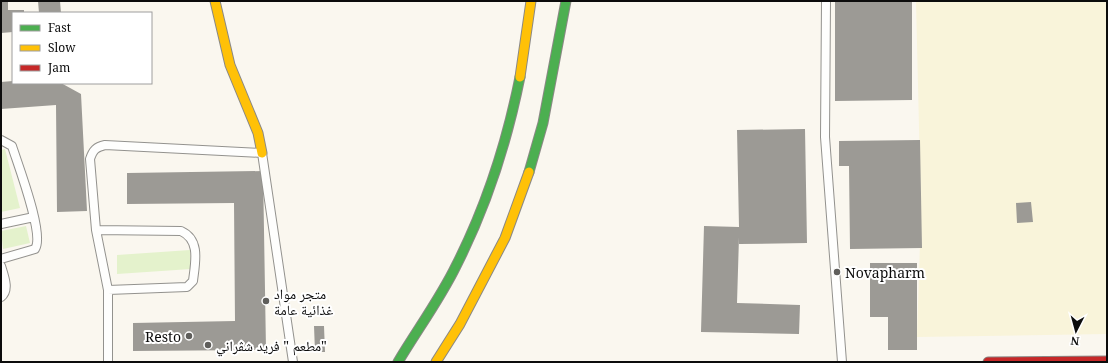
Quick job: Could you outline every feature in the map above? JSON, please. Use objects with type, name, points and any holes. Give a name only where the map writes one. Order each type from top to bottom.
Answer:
[{"type":"main road","points":[[215,1],[230,64],[258,133],[262,153]]},
{"type":"main road","points":[[398,362],[456,267],[484,204],[512,115],[531,1]]},
{"type":"main road","points":[[438,360],[460,324],[505,238],[530,169],[543,123],[566,1]]},
{"type":"main road","points":[[988,362],[1107,361]]},
{"type":"lane","points":[[826,1],[825,137],[842,362]]},
{"type":"lane","points":[[1,140],[12,146],[34,217],[38,238],[38,244],[35,249],[1,259]]},
{"type":"lane","points":[[108,362],[108,290],[96,230],[90,159],[93,150],[105,145],[262,153],[293,362]]},
{"type":"lane","points":[[1,224],[34,217]]},
{"type":"lane","points":[[96,230],[181,231],[189,235],[194,243],[196,258],[193,281],[187,287],[108,290]]},
{"type":"lane","points":[[1,266],[6,283],[6,291],[1,297]]},
{"type":"shaded area","points":[[916,1],[1107,1],[1107,334],[917,337],[921,212]]},
{"type":"green space","points":[[5,149],[20,208],[1,212],[1,150]]},
{"type":"green space","points":[[26,226],[30,243],[3,249],[1,231]]},
{"type":"green space","points":[[190,250],[191,269],[117,274],[117,255]]},
{"type":"building","points":[[1,1],[8,1],[8,10],[24,10],[24,12],[12,12],[12,32],[1,33]]},
{"type":"building","points":[[38,1],[60,1],[61,12],[39,12]]},
{"type":"building","points":[[835,1],[912,1],[912,100],[835,101]]},
{"type":"building","points":[[12,81],[12,84],[63,84],[81,94],[87,211],[57,212],[56,105],[1,109],[1,82]]},
{"type":"building","points":[[805,129],[807,243],[739,244],[739,237],[737,303],[800,305],[799,334],[701,332],[704,226],[739,227],[737,130]]},
{"type":"building","points":[[920,140],[922,248],[850,249],[849,166],[839,166],[839,141]]},
{"type":"building","points":[[263,171],[266,350],[133,351],[133,323],[235,321],[234,203],[127,204],[127,173]]},
{"type":"building","points":[[1031,202],[1033,222],[1017,223],[1016,203]]},
{"type":"building","points":[[870,263],[917,263],[917,350],[888,350],[888,317],[870,317]]},
{"type":"building","points":[[314,326],[324,326],[325,352],[315,352]]},
{"type":"traffic: fast","points":[[529,172],[543,123],[566,1]]},
{"type":"traffic: fast","points":[[398,362],[450,278],[477,221],[502,150],[520,77]]},
{"type":"traffic: slow","points":[[215,1],[230,65],[258,133],[262,153]]},
{"type":"traffic: slow","points":[[520,77],[531,1]]},
{"type":"traffic: slow","points":[[436,362],[460,324],[505,238],[529,172]]},
{"type":"traffic: jam","points":[[988,362],[1107,361]]},
{"type":"place","name":"Novapharm","points":[[837,272]]},
{"type":"place","name":"متجر مواد غذائية عامة","points":[[266,301]]},
{"type":"place","name":"Resto","points":[[189,336]]},
{"type":"place","name":"مطعم \" فريد شڨراني\"","points":[[208,345]]}]
